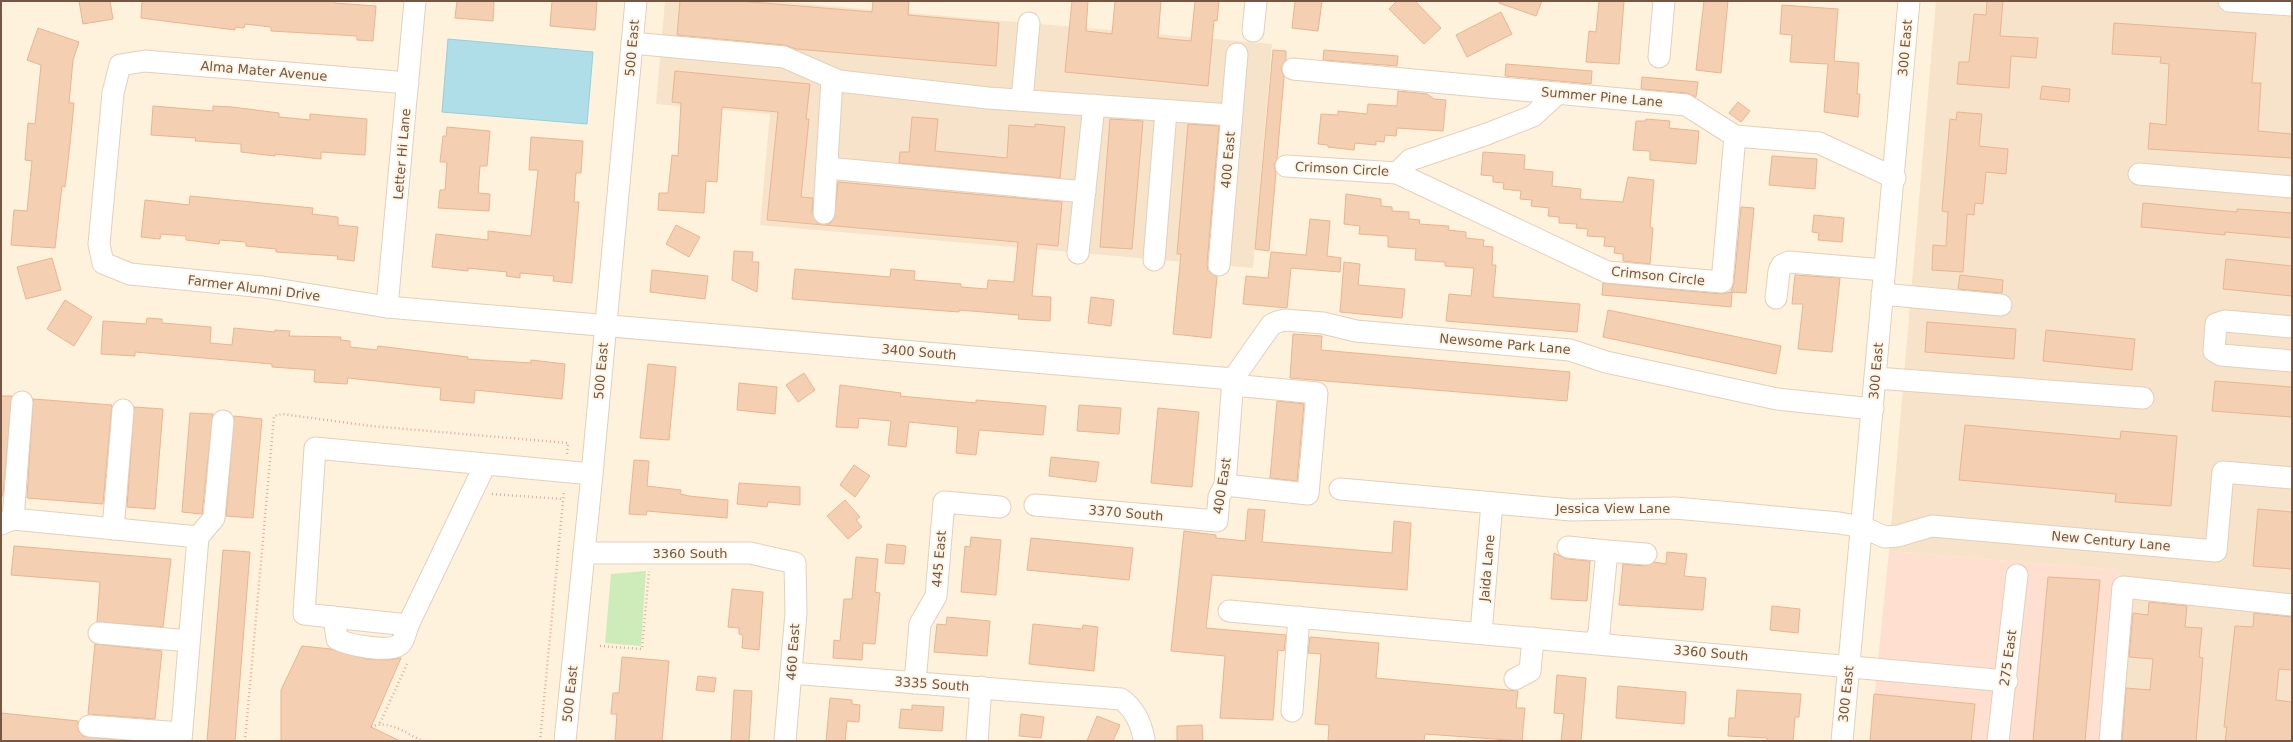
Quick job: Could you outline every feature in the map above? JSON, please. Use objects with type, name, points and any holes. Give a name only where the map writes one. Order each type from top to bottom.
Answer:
[{"type":"street","name":"Letter Hi Lane","points":[[387,307],[415,1]]},
{"type":"street","name":"500 East","points":[[565,741],[592,474],[636,1]]},
{"type":"street","points":[[1253,32],[1256,1]]},
{"type":"street","points":[[1659,57],[1664,1]]},
{"type":"street","name":"300 East","points":[[1842,741],[1876,378],[1884,270],[1895,178],[1909,1]]},
{"type":"street","points":[[2229,1],[2292,5]]},
{"type":"street","points":[[1022,100],[1029,23]]},
{"type":"street","points":[[632,43],[784,56],[839,81],[1022,100],[1232,115]]},
{"type":"street","name":"400 East","points":[[1219,265],[1237,54]]},
{"type":"street","name":"Alma Mater Avenue","points":[[120,65],[145,61],[408,83]]},
{"type":"street","name":"Farmer Alumni Drive","points":[[120,65],[113,93],[99,244],[103,263],[130,274],[263,287],[387,307],[606,326]]},
{"type":"street","name":"Summer Pine Lane","points":[[1293,69],[1686,105],[1735,136],[1819,143],[1895,178]]},
{"type":"street","points":[[824,213],[832,78]]},
{"type":"street","name":"Crimson Circle","points":[[1397,173],[1410,160],[1488,134],[1533,116],[1558,93]]},
{"type":"street","points":[[1078,253],[1094,105]]},
{"type":"street","points":[[1154,260],[1166,110]]},
{"type":"street","name":"Crimson Circle","points":[[1286,166],[1397,173],[1607,272],[1722,282],[1735,136]]},
{"type":"street","points":[[827,168],[1085,192]]},
{"type":"street","points":[[2139,174],[2292,187]]},
{"type":"street","points":[[1776,298],[1779,271],[1782,265],[1789,262],[1884,270]]},
{"type":"street","points":[[1882,294],[2001,305]]},
{"type":"street","name":"Newsome Park Lane","points":[[1233,382],[1271,325],[1285,320],[1323,323],[1356,331],[1570,350],[1606,362],[1777,399],[1873,409]]},
{"type":"street","points":[[2292,326],[2225,321],[2216,324],[2214,351],[2221,355],[2292,361]]},
{"type":"street","name":"3400 South","points":[[606,326],[1233,382],[1317,393],[1308,494],[1225,486]]},
{"type":"street","points":[[1876,378],[2143,398]]},
{"type":"street","name":"400 East","points":[[1217,521],[1219,497],[1225,486],[1233,382]]},
{"type":"street","points":[[22,402],[7,522],[113,529],[198,537]]},
{"type":"street","points":[[113,529],[123,410]]},
{"type":"street","points":[[89,726],[181,737],[198,537],[214,518],[223,421]]},
{"type":"street","points":[[485,464],[408,625],[304,614],[315,448],[592,474]]},
{"type":"street","name":"New Century Lane","points":[[1862,527],[1885,537],[1898,536],[1932,526],[2216,551],[2223,472],[2292,478]]},
{"type":"street","name":"Jessica View Lane","points":[[1340,489],[1585,511],[1675,508],[1831,522],[1862,527]]},
{"type":"street","name":"445 East","points":[[915,683],[920,624],[936,596],[944,502],[1000,507]]},
{"type":"street","name":"Jaida Lane","points":[[1481,633],[1492,503]]},
{"type":"street","name":"3370 South","points":[[1035,505],[1217,521]]},
{"type":"street","points":[[1568,547],[1646,554]]},
{"type":"street","points":[[1594,643],[1599,632],[1607,550]]},
{"type":"street","name":"3360 South","points":[[584,553],[750,553],[795,563]]},
{"type":"street","name":"460 East","points":[[785,741],[796,613],[795,563]]},
{"type":"street","name":"275 East","points":[[1998,741],[2002,695],[2006,681],[2017,575]]},
{"type":"street","points":[[2110,741],[2123,587],[2292,605]]},
{"type":"street","name":"3360 South","points":[[1229,611],[2006,681]]},
{"type":"street","points":[[1292,711],[1299,617]]},
{"type":"street","points":[[99,633],[189,641]]},
{"type":"street","points":[[1516,679],[1530,671],[1532,638]]},
{"type":"street","name":"3335 South","points":[[791,673],[1121,699],[1129,705],[1140,722],[1144,739]]},
{"type":"street","points":[[977,741],[981,687]]},
{"type":"path","points":[[245,741],[274,416],[282,414],[372,426],[568,443],[540,741]]},
{"type":"path","points":[[487,493],[563,500]]},
{"type":"path","points":[[600,646],[642,649],[649,568]]},
{"type":"path","points":[[380,723],[410,658]]},
{"type":"path","points":[[371,727],[380,723],[397,728],[422,741]]},
{"type":"shaded area","points":[[665,1],[770,1],[1272,44],[1253,268],[760,225],[770,114],[656,104]]},
{"type":"shaded area","points":[[1936,1],[2292,1],[2292,741],[2106,741],[2120,570],[1889,551]]},
{"type":"shaded area","points":[[1889,551],[2120,570],[2106,741],[1870,741]]},
{"type":"green space","points":[[646,571],[641,646],[605,643],[611,574]]},
{"type":"water","points":[[448,39],[593,52],[587,124],[442,112]]},
{"type":"building","points":[[79,1],[110,1],[113,19],[83,24]]},
{"type":"building","points":[[142,1],[334,1],[334,3],[376,6],[373,41],[357,40],[357,36],[271,31],[271,27],[245,24],[244,28],[235,27],[235,30],[141,18]]},
{"type":"building","points":[[457,1],[494,1],[493,21],[455,18]]},
{"type":"building","points":[[552,1],[597,1],[595,30],[550,26]]},
{"type":"building","points":[[680,1],[739,1],[872,12],[873,1],[909,1],[908,15],[999,23],[996,66],[796,49],[785,45],[677,35]]},
{"type":"building","points":[[1072,1],[1088,1],[1086,31],[1112,34],[1115,1],[1161,1],[1158,38],[1191,41],[1195,1],[1219,1],[1217,21],[1214,20],[1208,86],[1065,72]]},
{"type":"building","points":[[1295,1],[1322,1],[1318,31],[1292,28]]},
{"type":"building","points":[[1397,1],[1415,1],[1441,28],[1424,44],[1389,9]]},
{"type":"building","points":[[1499,1],[1542,1],[1536,16],[1499,3]]},
{"type":"building","points":[[1599,1],[1624,1],[1619,64],[1586,62],[1589,31],[1596,32]]},
{"type":"building","points":[[1704,1],[1728,1],[1721,73],[1696,70]]},
{"type":"building","points":[[1987,1],[2003,1],[2000,36],[2038,38],[2036,58],[2011,56],[2009,88],[1957,84],[1959,62],[1969,62],[1974,14],[1986,15]]},
{"type":"building","points":[[1782,5],[1838,9],[1834,61],[1859,63],[1857,94],[1860,94],[1858,117],[1824,112],[1828,64],[1790,62],[1792,35],[1780,34]]},
{"type":"building","points":[[1501,12],[1512,34],[1467,57],[1456,35]]},
{"type":"building","points":[[2114,23],[2256,33],[2252,83],[2261,83],[2258,131],[2292,134],[2292,158],[2148,149],[2150,123],[2166,125],[2169,64],[2160,63],[2161,57],[2112,54]]},
{"type":"building","points":[[38,28],[79,42],[73,60],[69,103],[74,103],[65,187],[62,186],[55,248],[11,245],[14,210],[27,211],[32,161],[25,160],[28,123],[35,124],[41,65],[27,60]]},
{"type":"building","points":[[1273,50],[1286,51],[1286,60],[1281,68],[1284,77],[1277,159],[1274,165],[1276,172],[1269,251],[1255,249]]},
{"type":"building","points":[[1324,50],[1398,56],[1397,66],[1323,60]]},
{"type":"building","points":[[1506,64],[1592,71],[1591,84],[1505,76]]},
{"type":"building","points":[[675,71],[810,84],[806,119],[809,119],[801,197],[813,198],[812,213],[818,223],[829,224],[834,219],[838,182],[1062,202],[1058,246],[1037,244],[1032,296],[1051,297],[1050,321],[1018,319],[1019,315],[959,310],[959,312],[792,299],[795,269],[890,277],[891,269],[915,271],[914,280],[961,284],[961,287],[987,289],[988,280],[1014,282],[1018,242],[767,220],[778,112],[722,107],[717,182],[706,181],[704,213],[658,210],[659,193],[668,193],[672,155],[678,156],[681,103],[672,102]]},
{"type":"building","points":[[1642,77],[1698,82],[1696,97],[1687,93],[1641,89]]},
{"type":"building","points":[[2042,86],[2070,89],[2069,102],[2040,99]]},
{"type":"building","points":[[1398,91],[1427,94],[1434,99],[1446,100],[1443,131],[1397,128],[1396,136],[1385,135],[1384,142],[1376,141],[1376,145],[1355,143],[1354,150],[1328,147],[1328,145],[1318,144],[1321,114],[1338,115],[1338,111],[1367,114],[1368,104],[1397,106]]},
{"type":"building","points":[[1738,102],[1750,111],[1741,122],[1729,113]]},
{"type":"building","points":[[153,106],[213,111],[213,106],[232,107],[279,113],[279,117],[310,120],[310,114],[367,119],[365,155],[321,152],[321,159],[275,154],[275,156],[241,152],[241,144],[195,141],[196,138],[151,135]]},
{"type":"building","points":[[1957,112],[1982,114],[1979,146],[2008,149],[2006,174],[1986,172],[1983,204],[1975,203],[1974,215],[1967,214],[1963,272],[1932,270],[1933,245],[1946,246],[1948,212],[1942,211],[1950,119],[1956,120]]},
{"type":"building","points":[[912,117],[938,119],[935,151],[1007,158],[1009,125],[1035,127],[1035,124],[1065,127],[1060,178],[899,163],[900,152],[909,152]]},
{"type":"building","points":[[1110,119],[1143,121],[1132,249],[1100,247]]},
{"type":"building","points":[[1646,119],[1670,121],[1669,128],[1699,131],[1696,164],[1650,160],[1650,151],[1633,150],[1636,121],[1646,121]]},
{"type":"building","points":[[1188,124],[1219,126],[1207,264],[1208,271],[1217,277],[1211,338],[1173,334],[1181,254],[1177,254]]},
{"type":"building","points":[[447,127],[490,131],[487,166],[480,166],[478,193],[490,194],[489,211],[438,208],[440,190],[445,190],[447,162],[440,162],[443,136],[446,136]]},
{"type":"building","points":[[531,137],[583,141],[581,173],[576,173],[574,202],[579,202],[572,283],[553,281],[554,276],[520,273],[520,278],[506,276],[507,272],[468,268],[468,271],[432,267],[436,234],[488,240],[488,231],[531,236],[538,170],[529,170]]},
{"type":"building","points":[[1483,152],[1525,155],[1524,169],[1553,172],[1552,186],[1581,189],[1580,199],[1623,202],[1628,177],[1654,180],[1650,227],[1653,228],[1650,264],[1623,261],[1623,254],[1614,253],[1615,247],[1604,246],[1605,237],[1587,236],[1588,229],[1576,228],[1577,224],[1559,223],[1559,217],[1548,216],[1549,208],[1531,206],[1532,200],[1520,199],[1521,191],[1503,189],[1504,183],[1493,182],[1493,176],[1481,175]]},
{"type":"building","points":[[1772,156],[1817,159],[1815,189],[1769,185]]},
{"type":"building","points":[[1346,194],[1381,199],[1381,206],[1392,207],[1392,211],[1409,212],[1409,219],[1420,220],[1419,224],[1449,226],[1448,230],[1466,232],[1466,238],[1484,240],[1483,246],[1493,247],[1492,265],[1496,265],[1493,297],[1580,304],[1577,332],[1446,321],[1449,294],[1471,296],[1474,268],[1445,266],[1445,262],[1415,260],[1416,249],[1388,247],[1388,236],[1359,234],[1360,226],[1344,224]]},
{"type":"building","points":[[190,196],[313,208],[312,214],[338,217],[338,225],[358,227],[354,261],[337,259],[338,256],[276,252],[276,249],[246,246],[246,242],[220,240],[219,244],[186,240],[186,236],[161,234],[160,239],[141,237],[145,200],[189,205]]},
{"type":"building","points":[[2143,203],[2237,212],[2237,209],[2292,213],[2292,238],[2225,232],[2225,235],[2141,227]]},
{"type":"building","points":[[1741,207],[1754,208],[1746,293],[1731,292],[1734,283]]},
{"type":"building","points":[[1814,215],[1844,218],[1842,242],[1818,240],[1819,233],[1812,232]]},
{"type":"building","points":[[1310,219],[1330,221],[1327,256],[1341,258],[1340,272],[1291,268],[1287,308],[1243,304],[1246,276],[1268,278],[1271,252],[1306,255]]},
{"type":"building","points":[[676,225],[700,237],[689,257],[666,244]]},
{"type":"building","points":[[734,251],[753,252],[752,262],[759,262],[757,292],[732,280]]},
{"type":"building","points":[[52,258],[61,290],[26,299],[17,267]]},
{"type":"building","points":[[2226,259],[2292,266],[2292,296],[2223,289]]},
{"type":"building","points":[[1344,262],[1360,264],[1358,285],[1405,289],[1402,318],[1340,312]]},
{"type":"building","points":[[652,270],[708,276],[705,299],[650,292]]},
{"type":"building","points":[[1795,275],[1840,278],[1832,352],[1798,349],[1803,304],[1792,304]]},
{"type":"building","points":[[1960,275],[2003,280],[2002,293],[1958,289]]},
{"type":"building","points":[[1603,283],[1721,294],[1732,292],[1731,307],[1602,295]]},
{"type":"building","points":[[1091,297],[1114,300],[1111,326],[1088,323]]},
{"type":"building","points":[[65,300],[92,317],[74,346],[47,329]]},
{"type":"building","points":[[1608,310],[1781,346],[1776,374],[1603,337]]},
{"type":"building","points":[[147,318],[162,319],[162,323],[211,327],[210,343],[232,345],[234,328],[275,332],[275,330],[290,331],[289,336],[341,337],[340,340],[350,341],[350,347],[377,350],[378,346],[468,357],[467,359],[531,363],[531,360],[565,364],[562,399],[475,390],[474,403],[440,400],[441,388],[348,378],[347,384],[314,382],[315,370],[272,367],[272,364],[135,352],[135,356],[101,354],[103,321],[146,324]]},
{"type":"building","points":[[1927,322],[2016,329],[2014,359],[1925,352]]},
{"type":"building","points":[[2046,330],[2135,339],[2132,370],[2043,361]]},
{"type":"building","points":[[1293,334],[1322,336],[1321,350],[1570,372],[1567,401],[1290,378]]},
{"type":"building","points":[[648,364],[676,367],[669,440],[640,438]]},
{"type":"building","points":[[804,373],[815,390],[798,402],[786,385]]},
{"type":"building","points":[[2215,381],[2292,387],[2292,417],[2212,411]]},
{"type":"building","points":[[739,383],[777,387],[775,414],[737,410]]},
{"type":"building","points":[[840,385],[901,393],[900,396],[976,403],[976,400],[1046,406],[1043,435],[979,430],[976,455],[956,453],[958,427],[909,422],[906,447],[888,445],[891,421],[859,418],[858,428],[836,427]]},
{"type":"building","points":[[1,396],[12,396],[3,496],[1,496]]},
{"type":"building","points":[[33,399],[112,405],[103,504],[27,498]]},
{"type":"building","points":[[1277,401],[1304,404],[1297,481],[1270,478]]},
{"type":"building","points":[[1079,405],[1121,408],[1119,434],[1077,431]]},
{"type":"building","points":[[134,407],[163,409],[155,509],[127,507]]},
{"type":"building","points":[[1158,408],[1199,412],[1192,487],[1151,483]]},
{"type":"building","points":[[190,413],[213,414],[202,514],[182,512]]},
{"type":"building","points":[[234,416],[262,419],[253,518],[226,516]]},
{"type":"building","points":[[1965,425],[2120,439],[2121,431],[2177,436],[2171,506],[2115,502],[2116,494],[1959,480]]},
{"type":"building","points":[[1051,457],[1099,462],[1096,482],[1049,476]]},
{"type":"building","points":[[634,460],[649,461],[647,486],[681,490],[680,494],[689,496],[728,500],[727,518],[647,511],[646,515],[629,514]]},
{"type":"building","points":[[854,465],[870,476],[855,497],[840,485]]},
{"type":"building","points":[[739,483],[800,487],[800,505],[768,502],[767,507],[737,504]]},
{"type":"building","points":[[845,500],[860,517],[856,520],[862,527],[848,539],[827,516]]},
{"type":"building","points":[[1248,509],[1265,510],[1262,542],[1392,553],[1394,521],[1411,523],[1407,590],[1212,575],[1206,628],[1286,635],[1284,651],[1278,650],[1273,720],[1220,718],[1225,656],[1171,651],[1184,531],[1216,535],[1216,538],[1245,541]]},
{"type":"building","points":[[2258,509],[2292,512],[2292,569],[2253,566]]},
{"type":"building","points":[[971,537],[1001,540],[996,595],[961,592],[965,546],[970,547]]},
{"type":"building","points":[[1031,538],[1133,548],[1129,580],[1027,570]]},
{"type":"building","points":[[887,544],[906,546],[904,564],[885,563]]},
{"type":"building","points":[[14,546],[171,559],[163,627],[97,622],[100,582],[11,575]]},
{"type":"building","points":[[223,550],[250,552],[235,741],[207,741]]},
{"type":"building","points":[[1667,552],[1687,554],[1684,576],[1706,578],[1703,610],[1619,605],[1623,564],[1645,566],[1654,562],[1666,564]]},
{"type":"building","points":[[1554,553],[1567,559],[1590,561],[1587,601],[1551,599]]},
{"type":"building","points":[[856,557],[878,559],[875,592],[880,593],[875,644],[863,643],[862,660],[833,658],[834,640],[840,641],[844,599],[852,599]]},
{"type":"building","points":[[2048,577],[2100,580],[2085,741],[2033,741]]},
{"type":"building","points":[[732,589],[763,592],[759,650],[742,648],[743,635],[739,634],[739,628],[728,627]]},
{"type":"building","points":[[2149,602],[2187,606],[2185,627],[2202,628],[2199,657],[2203,658],[2196,741],[2122,741],[2126,688],[2150,690],[2153,659],[2129,657],[2133,613],[2148,615]]},
{"type":"building","points":[[1772,606],[1800,609],[1798,633],[1770,630]]},
{"type":"building","points":[[2254,613],[2292,617],[2292,670],[2279,669],[2276,700],[2292,702],[2292,741],[2225,741],[2227,727],[2224,727],[2235,626],[2253,627]]},
{"type":"building","points":[[947,617],[990,621],[987,656],[934,652],[937,624],[946,625]]},
{"type":"building","points":[[1033,624],[1082,629],[1083,625],[1098,627],[1094,671],[1029,664]]},
{"type":"building","points":[[1310,637],[1379,643],[1376,678],[1518,691],[1516,708],[1525,708],[1522,741],[1425,734],[1424,741],[1328,741],[1329,725],[1315,724],[1321,654],[1308,653]]},
{"type":"building","points":[[95,644],[162,651],[155,719],[88,714]]},
{"type":"building","points":[[302,646],[331,649],[367,659],[387,660],[401,658],[371,727],[400,741],[281,741],[281,690]]},
{"type":"building","points":[[622,657],[669,661],[662,741],[615,741],[617,714],[611,714],[613,693],[619,693]]},
{"type":"building","points":[[1557,675],[1586,678],[1581,741],[1561,741],[1564,714],[1554,713]]},
{"type":"building","points":[[698,676],[716,678],[714,692],[696,690]]},
{"type":"building","points":[[1618,686],[1686,692],[1684,724],[1616,718]]},
{"type":"building","points":[[734,690],[752,691],[749,741],[731,741]]},
{"type":"building","points":[[1737,690],[1801,694],[1799,717],[1795,717],[1793,741],[1767,741],[1767,738],[1728,736],[1729,718],[1735,718]]},
{"type":"building","points":[[1874,694],[1975,704],[1971,741],[1870,741]]},
{"type":"building","points":[[830,698],[852,700],[852,704],[860,705],[859,722],[847,721],[845,741],[826,741]]},
{"type":"building","points":[[912,705],[944,707],[942,731],[899,728],[901,709],[912,710]]},
{"type":"building","points":[[1,713],[78,721],[78,731],[83,736],[128,741],[1,741]]},
{"type":"building","points":[[1021,714],[1044,717],[1041,738],[1019,736]]},
{"type":"building","points":[[1097,716],[1120,725],[1113,741],[1087,741]]},
{"type":"building","points":[[1202,725],[1203,741],[1177,741],[1177,726]]}]
